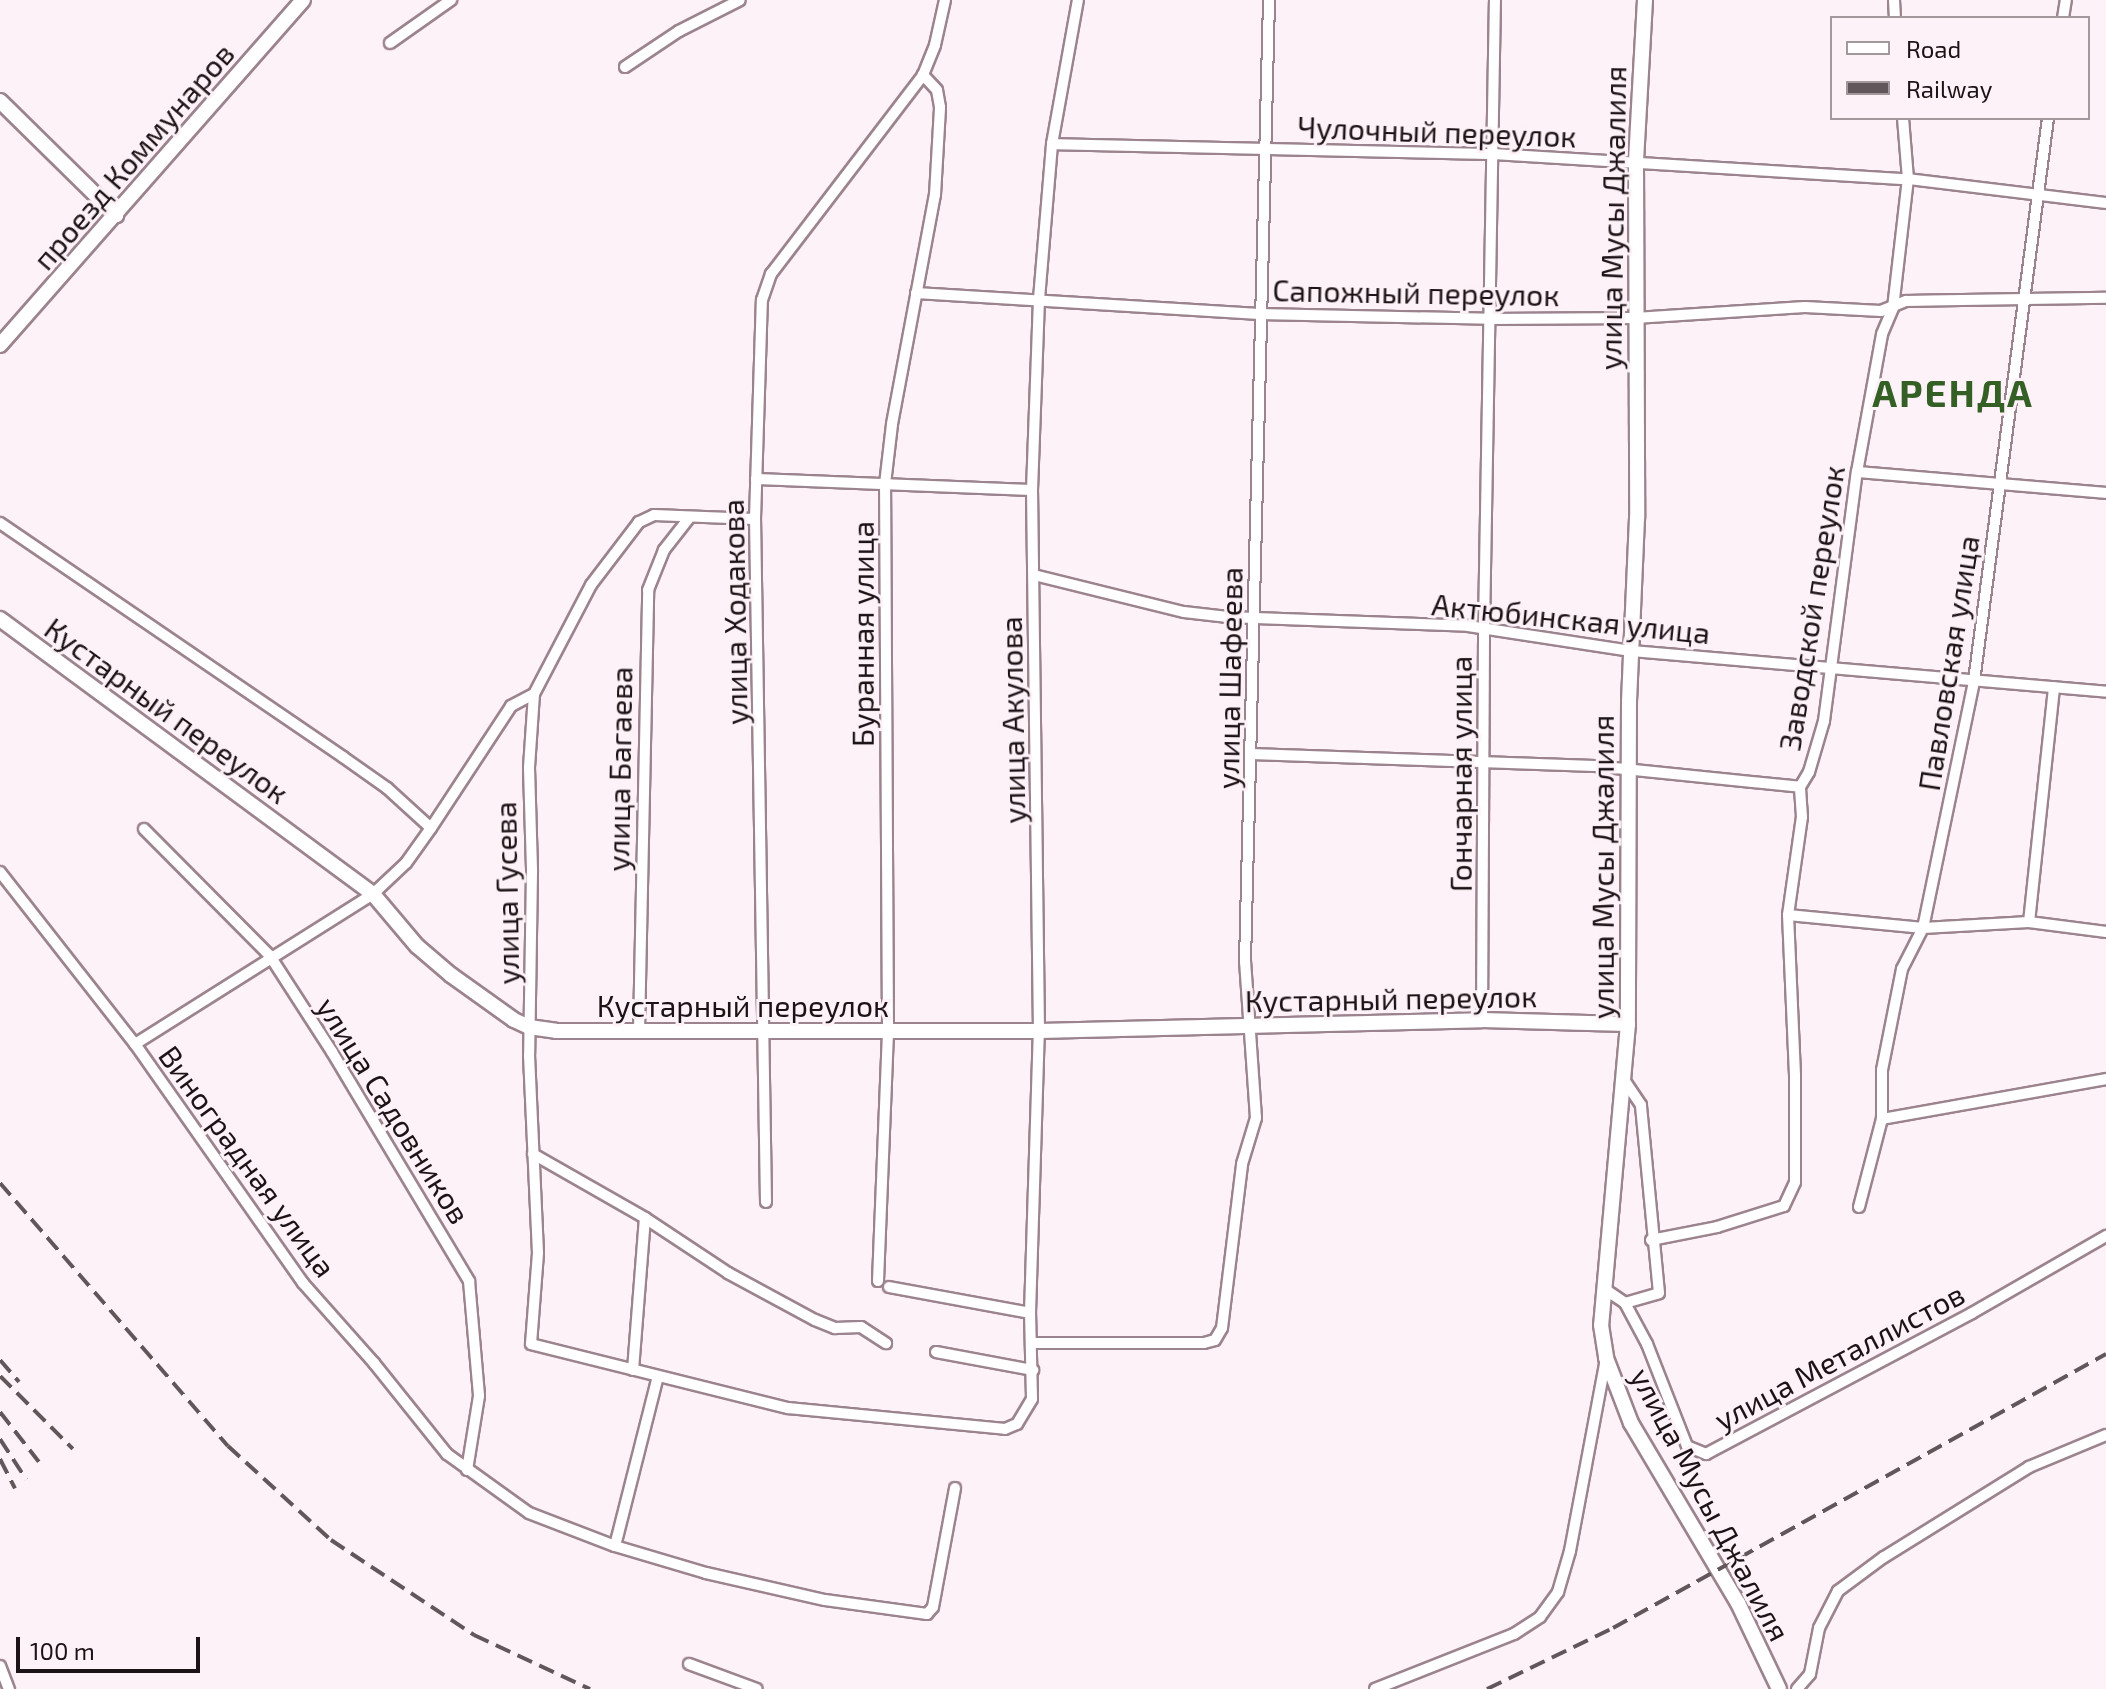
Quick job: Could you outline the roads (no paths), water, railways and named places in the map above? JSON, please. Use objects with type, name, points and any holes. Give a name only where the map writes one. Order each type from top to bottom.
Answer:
[{"type":"street","name":"проезд Коммунаров","points":[[0,345],[303,0]]},
{"type":"street","points":[[390,43],[451,0]]},
{"type":"street","points":[[625,67],[679,31],[740,0]]},
{"type":"street","points":[[923,75],[935,45],[945,0]]},
{"type":"street","name":"улица Акулова","points":[[658,1376],[788,1408],[1005,1429],[1017,1424],[1032,1399],[1030,1313],[1039,1031],[1032,490],[1039,299],[1052,144],[1078,0]]},
{"type":"street","name":"улица Шафеева","points":[[1032,1343],[1204,1343],[1215,1340],[1222,1328],[1242,1164],[1256,1118],[1245,962],[1269,0]]},
{"type":"street","name":"Гончарная улица","points":[[1482,1020],[1484,628],[1495,0]]},
{"type":"street","name":"улица Мусы Джалиля","points":[[1645,0],[1636,163],[1637,518],[1631,651],[1628,1024],[1626,1083],[1601,1325],[1606,1358],[1631,1423],[1738,1603],[1779,1689]]},
{"type":"street","name":"Буранная улица","points":[[878,1281],[888,1031],[885,484],[935,195],[940,107],[937,90],[923,75]]},
{"type":"street","name":"улица Ходакова","points":[[766,1202],[755,519],[762,300],[771,274],[923,75]]},
{"type":"street","points":[[0,101],[116,215]]},
{"type":"street","name":"Заводской переулок","points":[[1651,1240],[1717,1227],[1784,1206],[1793,1194],[1795,1075],[1788,915],[1802,817],[1800,787],[1809,772],[1824,721],[1857,472],[1882,334],[1893,308],[1908,179],[1903,120]]},
{"type":"street","name":"Павловская улица","points":[[1859,1207],[1882,1119],[1882,1070],[1902,969],[1923,928],[1974,681],[2048,120]]},
{"type":"street","name":"Чулочный переулок","points":[[1052,144],[1494,154],[1908,179],[2106,203]]},
{"type":"street","name":"Сапожный переулок","points":[[916,293],[1259,314],[1490,319],[1635,318],[1805,307],[1881,311],[1906,301],[2106,298]]},
{"type":"street","points":[[1881,311],[1882,334]]},
{"type":"street","points":[[1857,472],[2106,493]]},
{"type":"street","points":[[756,479],[1032,490]]},
{"type":"street","name":"улица Гусева","points":[[633,1370],[531,1344],[538,1253],[529,1027],[532,872],[529,768],[534,694],[591,585],[639,522],[654,515],[688,519]]},
{"type":"street","points":[[688,519],[755,519]]},
{"type":"street","name":"улица Багаева","points":[[639,1031],[648,590],[664,550],[688,519]]},
{"type":"street","points":[[0,523],[387,788],[431,828]]},
{"type":"street","name":"Актюбинская улица","points":[[1034,575],[1184,612],[1484,628],[1631,651],[2106,692]]},
{"type":"street","name":"Кустарный переулок","points":[[0,619],[373,894],[417,946],[451,975],[514,1020],[529,1027],[556,1031],[1039,1031],[1482,1020],[1628,1024]]},
{"type":"street","points":[[2029,922],[2054,687]]},
{"type":"street","points":[[135,1044],[270,956],[373,894],[406,863],[511,706],[534,694]]},
{"type":"street","points":[[1251,754],[1595,766],[1800,787]]},
{"type":"street","name":"улица Садовников","points":[[144,829],[270,956],[349,1080],[469,1281],[479,1396],[467,1470]]},
{"type":"street","name":"Виноградная улица","points":[[0,872],[135,1044],[303,1283],[374,1363],[447,1454],[529,1513],[615,1546],[706,1573],[825,1600],[927,1614],[933,1607],[955,1488]]},
{"type":"street","points":[[1788,915],[1923,928],[2029,922],[2106,932]]},
{"type":"street","points":[[1882,1119],[2106,1079]]},
{"type":"street","points":[[1606,1290],[1625,1303],[1659,1293],[1651,1240],[1648,1148],[1641,1105],[1626,1083]]},
{"type":"street","points":[[533,1154],[645,1218],[728,1273],[815,1320],[835,1328],[861,1327],[886,1343]]},
{"type":"street","points":[[615,1546],[658,1376],[633,1370],[645,1218]]},
{"type":"street","name":"улица Металлистов","points":[[1625,1303],[1647,1344],[1687,1446],[1706,1454],[1972,1313],[2106,1236]]},
{"type":"street","points":[[889,1287],[1030,1313]]},
{"type":"street","points":[[936,1352],[1033,1370]]},
{"type":"street","points":[[1375,1689],[1514,1634],[1540,1617],[1558,1592],[1570,1551],[1606,1358]]},
{"type":"street","points":[[1797,1689],[1810,1674],[1819,1628],[1838,1591],[1884,1557],[2029,1467],[2106,1435]]},
{"type":"street","points":[[689,1664],[757,1689]]},
{"type":"street","points":[[0,1666],[9,1689]]},
{"type":"railway","points":[[0,1183],[228,1446],[331,1540],[474,1635],[590,1689]]},
{"type":"railway","points":[[1487,1689],[1613,1628],[2106,1354]]},
{"type":"railway","points":[[0,1360],[19,1382]]},
{"type":"railway","points":[[0,1376],[73,1449]]},
{"type":"railway","points":[[0,1412],[39,1462]]},
{"type":"railway","points":[[0,1439],[26,1479]]},
{"type":"railway","points":[[0,1459],[15,1488]]},
{"type":"district","name":"АРЕНДА","points":[[1953,393]]}]
